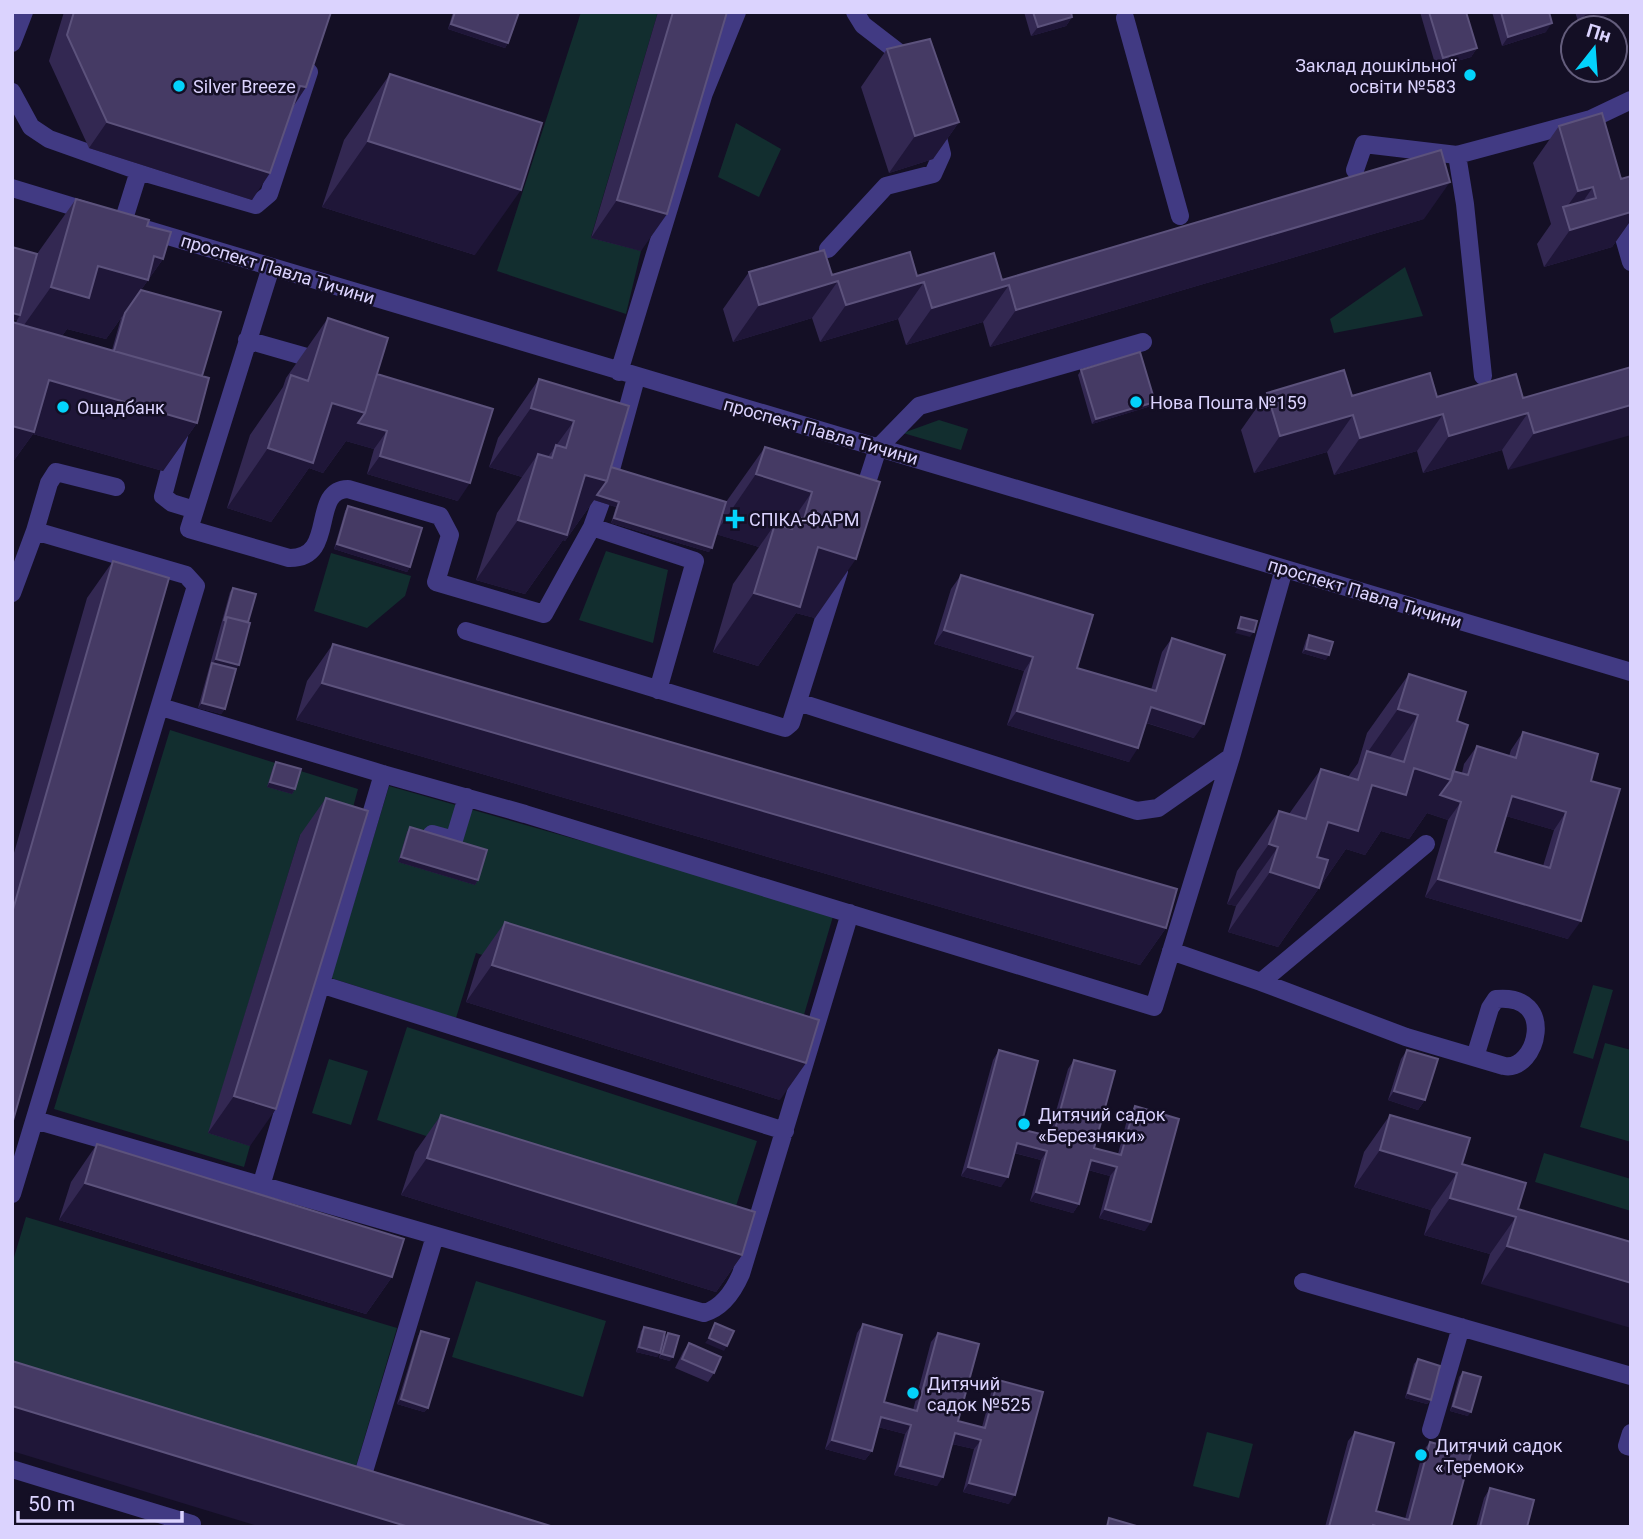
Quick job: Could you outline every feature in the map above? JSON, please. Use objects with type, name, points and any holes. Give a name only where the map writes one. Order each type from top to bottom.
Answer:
[{"type":"street","points":[[12,43],[24,12]]},
{"type":"street","points":[[619,372],[704,93],[737,12]]},
{"type":"street","points":[[855,12],[863,25],[920,68],[923,80]]},
{"type":"street","points":[[1125,18],[1180,216]]},
{"type":"street","points":[[12,92],[31,127],[39,134],[139,171],[256,205],[264,201],[316,51]]},
{"type":"street","points":[[1355,170],[1364,144],[1457,155],[1593,125],[1631,100]]},
{"type":"street","points":[[828,249],[886,186],[933,174],[942,154],[929,104]]},
{"type":"street","points":[[1457,155],[1465,204],[1483,376]]},
{"type":"street","points":[[123,222],[139,171]]},
{"type":"street","name":"проспект Павла Тичини","points":[[12,188],[619,372],[1631,672]]},
{"type":"street","points":[[1613,197],[1631,262]]},
{"type":"street","points":[[271,267],[189,529],[300,559],[315,548],[330,497],[334,492],[348,489],[440,516],[450,535],[436,582],[544,614],[592,527],[601,502]]},
{"type":"street","points":[[247,340],[337,365]]},
{"type":"street","points":[[856,518],[878,447],[919,406],[1143,342]]},
{"type":"street","points":[[610,472],[636,377]]},
{"type":"street","points":[[183,422],[163,496],[172,503],[195,510]]},
{"type":"street","points":[[12,593],[35,531],[48,483],[56,472],[116,487]]},
{"type":"street","points":[[592,527],[695,561],[658,690]]},
{"type":"street","points":[[12,1194],[196,594],[192,580],[186,575],[35,531]]},
{"type":"street","points":[[466,631],[782,728],[791,723],[843,558]]},
{"type":"street","points":[[161,707],[467,797],[1154,1007],[1231,757],[1284,569]]},
{"type":"street","points":[[798,702],[1137,811],[1158,808],[1231,757]]},
{"type":"street","points":[[261,1186],[383,774]]},
{"type":"street","points":[[416,829],[454,840],[467,797]]},
{"type":"street","points":[[1261,982],[1426,844]]},
{"type":"street","points":[[35,1120],[697,1312],[711,1311],[730,1293],[741,1274],[850,913]]},
{"type":"street","points":[[1171,951],[1406,1037],[1475,1057]]},
{"type":"street","points":[[320,984],[785,1131]]},
{"type":"street","points":[[359,1488],[435,1236]]},
{"type":"street","points":[[1303,1282],[1631,1376]]},
{"type":"street","points":[[1431,1430],[1461,1327]]},
{"type":"street","points":[[1631,1433],[1627,1446],[1631,1447]]},
{"type":"street","points":[[12,1469],[192,1524],[191,1527]]},
{"type":"green space","points":[[581,12],[658,12],[591,237],[641,251],[626,314],[497,271]]},
{"type":"green space","points":[[736,123],[781,149],[759,197],[718,177]]},
{"type":"green space","points":[[1405,267],[1423,316],[1334,333],[1330,319]]},
{"type":"green space","points":[[939,420],[968,429],[961,450],[903,433]]},
{"type":"green space","points":[[606,551],[668,570],[653,643],[579,620]]},
{"type":"green space","points":[[331,553],[411,576],[405,596],[367,628],[314,611]]},
{"type":"green space","points":[[170,730],[358,789],[342,848],[300,835],[209,1132],[250,1146],[244,1167],[54,1109]]},
{"type":"green space","points":[[389,786],[834,913],[793,1052],[476,953],[456,1018],[331,978]]},
{"type":"green space","points":[[1593,985],[1613,990],[1593,1059],[1573,1053]]},
{"type":"green space","points":[[407,1027],[757,1141],[727,1234],[377,1120]]},
{"type":"green space","points":[[1605,1043],[1631,1050],[1631,1142],[1580,1127]]},
{"type":"green space","points":[[329,1059],[368,1071],[351,1125],[312,1113]]},
{"type":"green space","points":[[1544,1153],[1631,1179],[1631,1211],[1535,1182]]},
{"type":"green space","points":[[26,1217],[397,1328],[354,1473],[12,1372],[12,1264]]},
{"type":"green space","points":[[476,1281],[606,1321],[583,1397],[452,1357]]},
{"type":"green space","points":[[1207,1432],[1253,1444],[1239,1498],[1193,1486]]},
{"type":"building","name":"Silver Breeze","points":[[74,12],[331,12],[306,87],[300,86],[270,173],[107,122],[67,35]]},
{"type":"building","points":[[455,12],[519,12],[508,43],[451,24]]},
{"type":"building","points":[[673,12],[727,12],[667,214],[617,200]]},
{"type":"building","points":[[1033,12],[1071,12],[1072,17],[1038,27]]},
{"type":"building","points":[[1429,12],[1466,12],[1477,48],[1443,58]]},
{"type":"building","points":[[1501,12],[1549,12],[1552,23],[1508,37]]},
{"type":"building","points":[[930,39],[959,122],[915,136],[887,49]]},
{"type":"building","points":[[390,74],[542,123],[521,190],[368,141]]},
{"type":"building","points":[[1602,113],[1621,179],[1631,176],[1631,212],[1570,230],[1563,207],[1596,198],[1593,187],[1578,191],[1559,126]]},
{"type":"building","points":[[1441,150],[1450,182],[1016,310],[1009,285],[932,308],[924,282],[846,305],[838,281],[759,305],[749,272],[824,250],[832,275],[910,252],[917,276],[994,253],[1002,280]]},
{"type":"building","points":[[76,199],[149,220],[147,226],[171,232],[163,259],[154,256],[148,280],[98,266],[89,298],[51,287]]},
{"type":"building","points":[[12,247],[37,254],[20,315],[12,313]]},
{"type":"building","points":[[141,290],[221,312],[202,376],[114,351],[125,313]]},
{"type":"building","points":[[328,318],[388,338],[365,413],[332,403],[313,463],[268,448],[291,375],[308,381]]},
{"type":"building","points":[[12,322],[209,378],[197,423],[49,380],[34,432],[12,426]]},
{"type":"building","points":[[1140,352],[1155,402],[1096,419],[1081,370]]},
{"type":"building","points":[[1631,367],[1631,405],[1534,433],[1528,413],[1449,436],[1443,414],[1360,438],[1353,415],[1280,436],[1267,393],[1344,370],[1352,396],[1430,373],[1437,397],[1516,374],[1523,398]]},
{"type":"building","points":[[377,374],[493,409],[470,483],[380,456],[387,431],[358,423],[365,413]]},
{"type":"building","points":[[539,379],[629,406],[607,481],[585,475],[567,535],[518,520],[538,454],[552,458],[556,445],[566,448],[574,421],[531,408]]},
{"type":"building","points":[[765,447],[880,482],[856,559],[818,547],[800,607],[754,593],[775,524],[792,529],[796,516],[804,519],[812,492],[756,474]]},
{"type":"building","points":[[611,467],[726,502],[712,548],[614,518],[619,502],[597,495],[607,481]]},
{"type":"building","points":[[348,506],[422,528],[410,567],[337,544]]},
{"type":"building","points":[[113,561],[169,578],[12,1124],[12,913]]},
{"type":"building","points":[[961,575],[1093,615],[1077,668],[1156,691],[1172,638],[1225,655],[1204,724],[1151,707],[1138,748],[1017,711],[1033,657],[944,630]]},
{"type":"building","points":[[233,588],[256,594],[248,622],[227,617],[224,621]]},
{"type":"building","points":[[227,617],[250,623],[239,665],[216,659]]},
{"type":"building","points":[[1241,617],[1257,621],[1254,632],[1238,628]]},
{"type":"building","points":[[1309,635],[1333,642],[1329,655],[1306,649]]},
{"type":"building","points":[[333,644],[1177,889],[1166,928],[322,683]]},
{"type":"building","points":[[212,663],[236,669],[225,709],[202,703]]},
{"type":"building","points":[[1409,674],[1466,692],[1457,721],[1468,725],[1451,780],[1414,768],[1406,795],[1372,785],[1358,831],[1328,822],[1317,857],[1328,860],[1319,888],[1270,872],[1278,847],[1269,844],[1279,811],[1306,819],[1321,769],[1358,780],[1367,751],[1404,762],[1418,715],[1398,709]]},
{"type":"building","points":[[1523,732],[1598,754],[1591,781],[1620,789],[1581,921],[1438,879],[1461,802],[1440,795],[1451,780],[1453,771],[1468,775],[1477,746],[1516,758]],"holes":[[[1512,796],[1566,812],[1550,868],[1495,852]]]},
{"type":"building","points":[[276,762],[301,769],[295,789],[270,782]]},
{"type":"building","points":[[326,798],[368,811],[276,1109],[234,1096]]},
{"type":"building","points":[[410,827],[487,850],[478,880],[401,857]]},
{"type":"building","points":[[505,922],[819,1020],[806,1063],[492,965]]},
{"type":"building","points":[[999,1050],[1038,1061],[1020,1129],[1053,1137],[1074,1060],[1115,1071],[1094,1148],[1121,1155],[1135,1106],[1179,1119],[1151,1222],[1105,1209],[1117,1167],[1091,1160],[1079,1204],[1036,1192],[1047,1151],[1017,1143],[1008,1177],[968,1167]]},
{"type":"building","points":[[1407,1050],[1438,1059],[1425,1100],[1394,1091]]},
{"type":"building","points":[[441,1115],[755,1212],[742,1255],[427,1158]]},
{"type":"building","points":[[1390,1115],[1470,1138],[1462,1164],[1526,1183],[1518,1209],[1631,1242],[1631,1283],[1507,1246],[1516,1217],[1450,1198],[1457,1173],[1380,1150]]},
{"type":"building","points":[[97,1144],[404,1239],[392,1277],[85,1183]]},
{"type":"building","points":[[715,1323],[734,1331],[727,1346],[709,1338]]},
{"type":"building","points":[[863,1324],[902,1335],[884,1402],[917,1411],[938,1333],[979,1344],[958,1421],[985,1428],[998,1380],[1043,1392],[1015,1495],[969,1483],[981,1440],[955,1433],[943,1477],[900,1466],[911,1425],[881,1417],[872,1451],[832,1440]]},
{"type":"building","points":[[644,1327],[665,1332],[660,1353],[639,1347]]},
{"type":"building","points":[[421,1331],[449,1339],[428,1408],[401,1399]]},
{"type":"building","points":[[668,1333],[679,1336],[673,1357],[662,1354]]},
{"type":"building","points":[[689,1343],[721,1357],[714,1373],[682,1359]]},
{"type":"building","points":[[1418,1359],[1440,1366],[1431,1400],[1408,1393]]},
{"type":"building","points":[[12,1361],[554,1527],[409,1527],[12,1406]]},
{"type":"building","points":[[1463,1372],[1481,1377],[1471,1412],[1453,1406]]},
{"type":"building","points":[[1355,1432],[1394,1443],[1376,1511],[1409,1520],[1430,1442],[1471,1453],[1451,1527],[1329,1527]]},
{"type":"building","points":[[1490,1488],[1534,1500],[1527,1527],[1480,1527]]},
{"type":"building","points":[[1109,1518],[1140,1527],[1107,1527]]},
{"type":"place","name":"Заклад дошкільної освіти №583","points":[[1470,75]]},
{"type":"place","name":"Silver Breeze","points":[[179,86]]},
{"type":"place","name":"Нова Пошта №159","points":[[1136,402]]},
{"type":"place","name":"Ощадбанк","points":[[63,407]]},
{"type":"place","name":"СПІКА-ФАРМ","points":[[735,519]]},
{"type":"place","name":"Дитячий садок «Березняки»","points":[[1024,1124]]},
{"type":"place","name":"Дитячий садок №525","points":[[913,1393]]},
{"type":"place","name":"Дитячий садок «Теремок»","points":[[1421,1455]]}]
